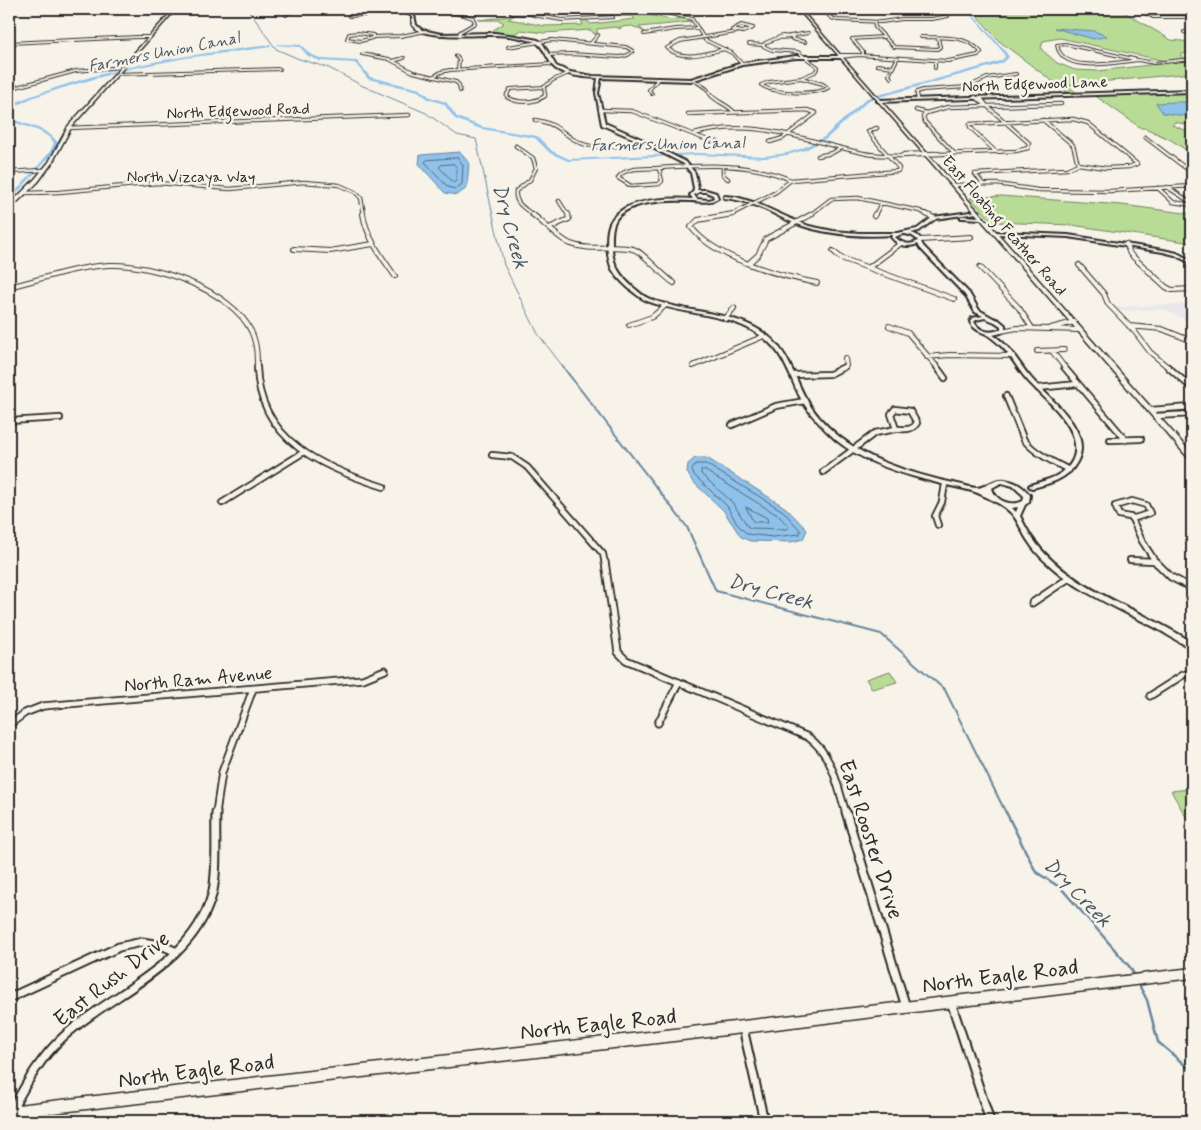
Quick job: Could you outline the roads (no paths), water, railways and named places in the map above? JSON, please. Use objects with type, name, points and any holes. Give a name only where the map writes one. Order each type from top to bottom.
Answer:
[{"type":"main road","points":[[9,207],[44,170],[59,149],[68,128],[175,9]]},
{"type":"main road","name":"East Floating Feather Road","points":[[799,9],[1192,458]]},
{"type":"main road","name":"North Eagle Road","points":[[9,1113],[1192,973]]},
{"type":"street","points":[[286,15],[293,9]]},
{"type":"street","points":[[400,9],[414,18],[415,26],[426,31],[459,35],[495,34],[537,41],[543,46],[551,64]]},
{"type":"street","points":[[435,11],[440,9]]},
{"type":"street","points":[[509,9],[514,14],[533,15],[545,20],[558,21],[613,17]]},
{"type":"street","points":[[533,15],[553,9]]},
{"type":"street","points":[[650,9],[693,19],[704,39],[734,54],[742,64]]},
{"type":"street","points":[[758,9],[774,9]]},
{"type":"street","points":[[857,9],[912,9],[919,19]]},
{"type":"street","points":[[802,13],[822,10],[833,19],[874,22],[932,19],[948,16],[944,9]]},
{"type":"street","points":[[1139,9],[1153,17],[1191,17],[1181,9]]},
{"type":"street","points":[[361,15],[388,16],[435,11],[464,14],[475,20],[474,24],[460,32],[459,35]]},
{"type":"street","points":[[874,22],[874,26],[894,47],[936,49],[940,47],[938,38]]},
{"type":"street","points":[[725,49],[694,55],[674,53],[668,49],[670,45],[685,41],[726,36],[736,32],[746,32],[753,28],[746,25],[738,26],[732,30],[736,32]]},
{"type":"street","points":[[644,34],[675,29],[698,28]]},
{"type":"street","points":[[372,37],[372,34],[358,33],[349,34],[346,38],[361,41],[372,37],[401,36],[426,31]]},
{"type":"street","points":[[1184,32],[1192,35]]},
{"type":"street","points":[[791,37],[794,34],[808,33]]},
{"type":"street","points":[[591,43],[598,35]]},
{"type":"street","points":[[9,43],[148,37]]},
{"type":"street","points":[[763,45],[777,38],[791,37],[805,42]]},
{"type":"street","points":[[863,55],[852,40],[853,38],[883,37]]},
{"type":"street","points":[[433,77],[444,71],[458,69],[551,64],[568,73],[600,77],[694,80],[742,64],[804,57],[863,55],[897,59],[956,61],[980,54],[976,45],[968,41],[921,37]]},
{"type":"street","points":[[508,47],[537,41],[556,40],[632,49],[632,52],[620,57],[570,54],[547,55]]},
{"type":"street","points":[[749,44],[763,45],[772,50],[798,52],[818,69],[801,78],[769,82],[761,85],[766,90],[777,92],[818,91],[828,88],[823,84],[801,78]]},
{"type":"street","points":[[1138,60],[1090,65],[1076,64],[1071,63],[1058,52],[1057,45],[1065,44],[1159,63],[1192,60]]},
{"type":"street","points":[[767,53],[772,50]]},
{"type":"street","points":[[670,57],[674,53]]},
{"type":"street","points":[[362,54],[392,61],[411,72],[456,82],[459,85],[460,91]]},
{"type":"street","points":[[456,56],[459,60],[458,69]]},
{"type":"street","points":[[392,61],[404,58]]},
{"type":"street","points":[[891,78],[889,75],[897,59]]},
{"type":"street","points":[[935,61],[935,68]]},
{"type":"street","points":[[877,65],[893,67]]},
{"type":"street","points":[[9,89],[76,71],[280,68]]},
{"type":"street","points":[[544,87],[545,96],[541,100],[516,101],[507,97],[506,92],[510,89],[544,87],[553,80],[568,73]]},
{"type":"street","points":[[918,99],[917,92],[923,90],[970,86],[984,78],[1016,74]]},
{"type":"street","points":[[600,77],[597,93],[603,124],[670,155],[689,167],[693,172],[696,200]]},
{"type":"street","points":[[652,94],[649,90],[658,79]]},
{"type":"street","points":[[694,80],[707,88],[712,97],[730,107],[734,112]]},
{"type":"street","name":"North Edgewood Lane","points":[[879,100],[1192,90]]},
{"type":"street","points":[[694,134],[708,130],[768,129],[871,156],[1020,151],[1028,148],[1029,144],[975,97]]},
{"type":"street","points":[[980,97],[987,106]]},
{"type":"street","points":[[916,110],[926,113],[940,108],[1061,104]]},
{"type":"street","points":[[600,110],[632,111],[718,142]]},
{"type":"street","points":[[688,114],[815,111],[815,115],[790,134],[780,140],[770,142]]},
{"type":"street","points":[[926,113],[923,117],[924,122],[954,153]]},
{"type":"street","name":"North Edgewood Road","points":[[68,128],[409,115]]},
{"type":"street","points":[[536,120],[556,124],[583,145],[627,144],[638,142],[638,140]]},
{"type":"street","points":[[1043,120],[1073,145],[1078,164]]},
{"type":"street","points":[[983,184],[975,174],[1067,169],[1078,164],[1106,168],[1136,165],[1135,160],[1088,123],[1078,120],[1004,121],[970,124],[970,127],[996,152]]},
{"type":"street","points":[[817,283],[788,277],[708,243],[692,231],[692,224],[698,220],[733,214],[792,180],[898,171],[900,168],[868,133],[869,129],[877,128]]},
{"type":"street","points":[[1145,137],[1192,173]]},
{"type":"street","points":[[516,146],[532,158],[536,168],[530,180],[516,192],[515,198],[549,228],[574,246],[627,248],[639,251],[664,277],[674,283]]},
{"type":"street","points":[[818,156],[832,153],[842,148]]},
{"type":"street","points":[[659,168],[662,181],[659,184],[627,186],[619,180],[620,174],[628,170],[659,168],[689,167],[723,167],[768,170],[792,180]]},
{"type":"street","points":[[723,167],[722,175],[728,179]]},
{"type":"street","points":[[9,172],[44,170]]},
{"type":"street","name":"North Vizcaya Way","points":[[24,193],[59,192],[158,183],[230,189],[296,182],[327,183],[347,188],[361,198],[365,224],[372,244]]},
{"type":"street","points":[[953,185],[1002,184],[1038,190],[1119,191],[1192,186]]},
{"type":"street","points":[[1167,187],[1192,204]]},
{"type":"street","points":[[1158,188],[1173,202],[1192,204]]},
{"type":"street","points":[[685,200],[694,192],[706,191],[715,197]]},
{"type":"street","points":[[977,212],[934,218],[918,230],[882,235],[832,232],[797,223],[755,203],[725,197],[715,197],[706,202],[685,200],[641,204],[621,212],[612,222],[611,262],[617,273],[638,294],[646,299],[744,325],[764,336],[781,352],[805,401],[825,427],[854,450],[911,475],[976,490],[1005,505],[1017,516],[1022,527],[1039,550],[1069,578],[1192,645]]},
{"type":"street","points":[[750,262],[758,255],[766,239],[797,223],[831,199],[853,198],[881,203],[920,211],[934,218]]},
{"type":"street","points":[[549,228],[570,219],[568,212],[559,202]]},
{"type":"street","points":[[874,216],[881,203]]},
{"type":"street","points":[[953,216],[982,218]]},
{"type":"street","points":[[918,230],[919,240],[926,252],[967,294],[977,311],[999,322],[1017,328]]},
{"type":"street","points":[[905,233],[919,240]]},
{"type":"street","points":[[996,233],[1068,236],[1126,244],[1170,252],[1192,263]]},
{"type":"street","points":[[895,240],[893,237],[896,234]]},
{"type":"street","points":[[882,235],[900,244],[909,245],[926,252]]},
{"type":"street","points":[[909,245],[919,240],[971,237]]},
{"type":"street","points":[[294,249],[330,251],[372,244],[396,276]]},
{"type":"street","points":[[868,268],[900,244]]},
{"type":"street","points":[[1126,244],[1130,254],[1166,287],[1172,290],[1192,289]]},
{"type":"street","points":[[833,251],[842,258],[954,299]]},
{"type":"street","points":[[9,287],[74,269],[101,265],[128,265],[158,271],[214,295],[236,310],[252,331],[257,354],[259,389],[265,408],[289,440],[304,452],[341,473],[384,487]]},
{"type":"street","points":[[1079,265],[1104,294],[1108,304],[1158,360],[1192,388]]},
{"type":"street","points":[[980,267],[1019,308],[1032,328]]},
{"type":"street","points":[[629,324],[652,317],[666,305]]},
{"type":"street","points":[[725,320],[734,308]]},
{"type":"street","points":[[976,490],[997,482],[1032,486],[1051,481],[1069,470],[1077,456],[1078,444],[1076,434],[1068,421],[1029,379],[999,340],[973,326],[972,322],[977,311]]},
{"type":"street","points":[[974,319],[981,317],[991,318]]},
{"type":"street","points":[[999,322],[1003,326],[999,340]]},
{"type":"street","points":[[1051,328],[1074,322]]},
{"type":"street","points":[[1129,326],[1152,325],[1192,342]]},
{"type":"street","points":[[889,326],[908,333],[945,378]]},
{"type":"street","points":[[987,333],[1017,328],[1080,330]]},
{"type":"street","points":[[693,366],[764,336]]},
{"type":"street","points":[[1037,351],[1064,350]]},
{"type":"street","points":[[1052,351],[1077,384],[1126,440]]},
{"type":"street","points":[[927,357],[948,354],[981,358],[1013,356]]},
{"type":"street","points":[[793,375],[837,372],[846,366],[845,358]]},
{"type":"street","points":[[1038,388],[1077,384]]},
{"type":"street","points":[[1006,396],[1024,440],[1028,445],[1040,455],[1069,470]]},
{"type":"street","points":[[732,425],[776,406],[805,401]]},
{"type":"street","points":[[1150,410],[1192,407]]},
{"type":"street","points":[[823,472],[875,433],[896,429],[910,429],[915,426],[917,423],[910,411],[900,409],[892,411],[891,414],[896,429]]},
{"type":"street","points":[[1156,416],[1192,414]]},
{"type":"street","points":[[9,421],[60,418]]},
{"type":"street","points":[[1110,440],[1141,439]]},
{"type":"street","points":[[222,503],[304,452]]},
{"type":"street","name":"East Rooster Drive","points":[[492,455],[512,458],[527,467],[602,554],[608,578],[615,640],[618,652],[626,660],[808,737],[824,751],[830,762],[906,1007]]},
{"type":"street","points":[[938,525],[935,516],[942,502],[945,484]]},
{"type":"street","points":[[1015,484],[1027,495]]},
{"type":"street","points":[[990,486],[989,490],[994,499]]},
{"type":"street","points":[[1017,516],[1022,505],[1026,502],[1027,495],[1033,490],[1032,486]]},
{"type":"street","points":[[1136,501],[1147,506],[1150,510],[1147,515],[1132,518],[1118,514],[1115,506],[1136,501]]},
{"type":"street","points":[[1005,505],[1022,505]]},
{"type":"street","points":[[1132,518],[1159,569],[1170,579],[1192,588]]},
{"type":"street","points":[[1130,560],[1154,560]]},
{"type":"street","points":[[1032,603],[1069,578]]},
{"type":"street","name":"North Ram Avenue","points":[[9,725],[14,720],[43,706],[363,679],[385,670]]},
{"type":"street","points":[[1150,696],[1183,675],[1192,672]]},
{"type":"street","points":[[658,723],[679,682]]},
{"type":"street","name":"East Rush Drive","points":[[9,1113],[32,1072],[47,1052],[65,1035],[158,969],[177,952],[196,928],[212,894],[218,789],[230,746],[253,689]]},
{"type":"street","points":[[9,998],[119,948],[142,942],[161,945],[177,952]]},
{"type":"street","points":[[951,1001],[990,1121]]},
{"type":"street","points":[[743,1027],[764,1121]]},
{"type":"water","points":[[1054,28],[1094,31],[1107,36],[1094,39]]},
{"type":"water","points":[[1192,102],[1192,117],[1163,113],[1156,103]]},
{"type":"water","points":[[460,152],[469,163],[467,188],[457,195],[445,193],[419,164],[420,155]]},
{"type":"water","points":[[695,458],[707,458],[786,508],[807,530],[803,539],[791,542],[750,541],[741,537],[723,510],[692,481],[687,472],[688,464]]},
{"type":"waterway","name":"Dry Creek","points":[[201,9],[248,10],[263,30]]},
{"type":"waterway","name":"Farmers Union Canal","points":[[277,45],[301,46],[309,55],[321,60],[356,62],[369,78],[419,90],[429,98],[445,103],[456,118],[482,128],[536,137],[551,152],[568,160],[698,154],[765,157],[804,149],[825,138],[868,99],[1003,61],[1007,57],[1004,52],[967,9]]},
{"type":"waterway","name":"Dry Creek","points":[[263,31],[276,49],[299,59],[329,68],[363,86],[426,113],[457,135],[476,139],[504,265],[538,334],[564,368]]},
{"type":"waterway","name":"Farmers Union Canal","points":[[9,108],[33,97],[129,68],[214,52],[270,46]]},
{"type":"waterway","name":"Farmers Union Canal","points":[[9,119],[41,130],[56,143],[52,152],[9,201]]},
{"type":"waterway","name":"Dry Creek","points":[[563,367],[687,527],[716,591],[881,634],[945,690],[1006,813]]},
{"type":"waterway","name":"Dry Creek","points":[[1006,812],[1036,872],[1061,888],[1129,966],[1135,976]]},
{"type":"waterway","name":"Dry Creek","points":[[1138,983],[1147,1000],[1158,1042],[1192,1071]]}]
